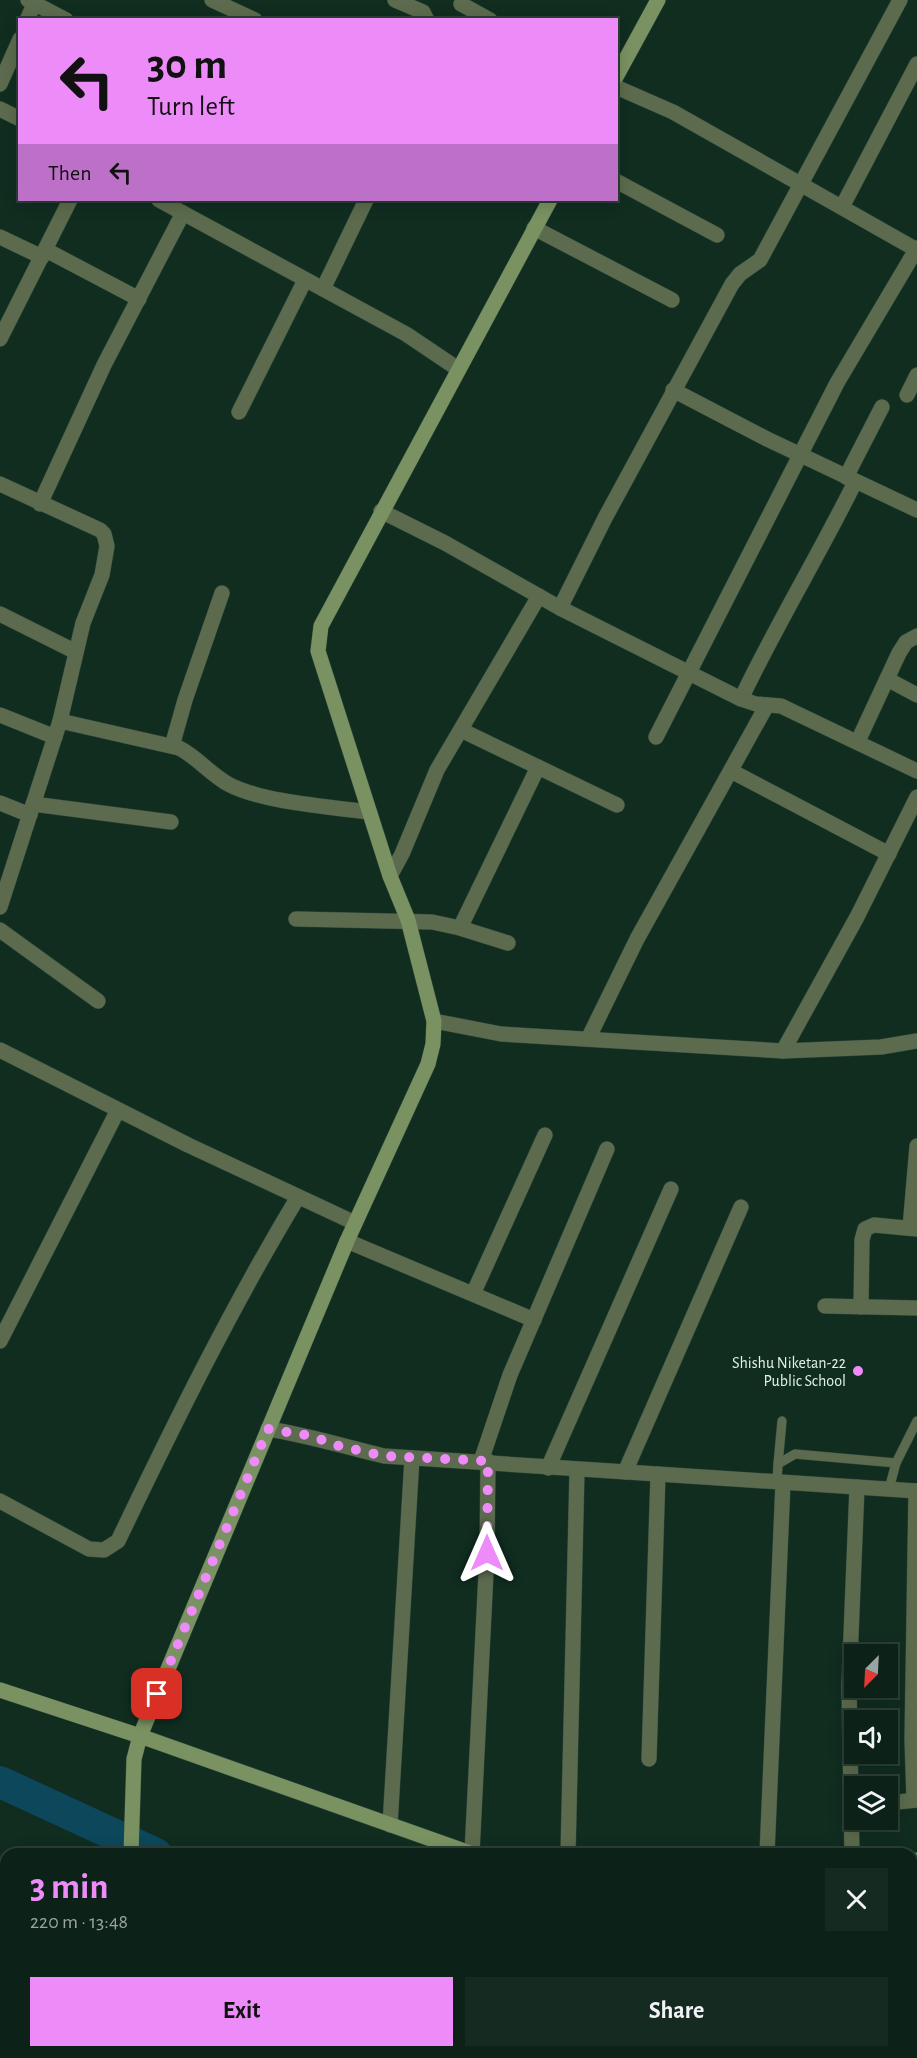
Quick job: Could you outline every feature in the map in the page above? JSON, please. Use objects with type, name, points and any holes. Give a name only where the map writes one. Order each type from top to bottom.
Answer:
[{"type":"street","points":[[212,0],[251,18]]},
{"type":"street","points":[[396,0],[423,12],[426,18]]},
{"type":"street","points":[[618,73],[658,0]]},
{"type":"street","points":[[560,608],[673,390],[732,284],[740,274],[760,260],[900,0]]},
{"type":"street","points":[[28,18],[33,1],[63,18]]},
{"type":"street","points":[[461,4],[486,18]]},
{"type":"street","points":[[0,84],[18,44]]},
{"type":"street","points":[[842,207],[917,64]]},
{"type":"street","points":[[618,88],[673,112],[917,250],[843,375],[801,453],[657,737]]},
{"type":"street","points":[[2,113],[18,118]]},
{"type":"street","points":[[618,182],[717,235]]},
{"type":"street","points":[[0,339],[70,201]]},
{"type":"street","points":[[161,201],[406,334],[458,369]]},
{"type":"street","points":[[323,289],[366,201]]},
{"type":"street","points":[[131,1848],[134,1759],[140,1736],[347,1241],[428,1064],[433,1044],[434,1021],[408,920],[390,876],[318,651],[325,614],[549,201]]},
{"type":"street","points":[[40,504],[104,365],[183,213]]},
{"type":"street","points":[[534,228],[672,300]]},
{"type":"street","points":[[0,237],[44,253],[139,299]]},
{"type":"street","points":[[239,412],[305,280]]},
{"type":"street","points":[[907,395],[917,375]]},
{"type":"street","points":[[673,390],[917,510]]},
{"type":"street","points":[[741,699],[773,632],[823,548],[882,407]]},
{"type":"street","points":[[0,484],[99,530],[106,538],[106,556],[102,575],[76,652],[60,721],[0,907]]},
{"type":"street","points":[[381,511],[560,608],[741,699],[781,706],[917,771]]},
{"type":"street","points":[[172,746],[185,700],[222,593]]},
{"type":"street","points":[[390,876],[402,854],[437,770],[503,653],[539,596]]},
{"type":"street","points":[[0,614],[76,652]]},
{"type":"street","points":[[858,741],[899,653],[906,642],[917,636]]},
{"type":"street","points":[[887,679],[917,695]]},
{"type":"street","points":[[588,1039],[637,939],[696,838],[767,705]]},
{"type":"street","points":[[0,715],[55,736]]},
{"type":"street","points":[[60,721],[172,746],[193,755],[228,784],[245,790],[324,806],[369,812]]},
{"type":"street","points":[[461,730],[617,805]]},
{"type":"street","points":[[460,928],[538,767]]},
{"type":"street","points":[[730,771],[889,854]]},
{"type":"street","points":[[783,1051],[889,854],[917,797]]},
{"type":"street","points":[[0,803],[31,809],[171,822]]},
{"type":"street","points":[[296,920],[408,920],[460,928],[508,943]]},
{"type":"street","points":[[0,930],[98,1001]]},
{"type":"street","points":[[434,1021],[501,1034],[783,1051],[881,1047],[917,1041]]},
{"type":"street","points":[[0,1050],[118,1110],[355,1223]]},
{"type":"street","points":[[0,1341],[118,1110]]},
{"type":"street","points":[[472,1294],[545,1136]]},
{"type":"street","points":[[861,1307],[862,1240],[866,1229],[874,1225],[914,1229],[917,1146]]},
{"type":"street","points":[[472,1848],[487,1553],[484,1461],[510,1375],[607,1149]]},
{"type":"street","points":[[548,1468],[616,1309],[671,1189]]},
{"type":"street","points":[[0,1501],[89,1549],[104,1550],[118,1541],[217,1341],[257,1265],[298,1197]]},
{"type":"street","points":[[625,1472],[741,1207]]},
{"type":"street","points":[[347,1241],[534,1320]]},
{"type":"street","points":[[825,1306],[917,1308]]},
{"type":"street","points":[[268,1429],[312,1436],[335,1445],[384,1456],[916,1491],[912,1739],[916,1800],[898,1802]]},
{"type":"street","points":[[390,1825],[412,1458]]},
{"type":"street","points":[[568,1848],[577,1470]]},
{"type":"street","points":[[649,1759],[658,1474]]},
{"type":"street","points":[[767,1848],[780,1482]]},
{"type":"street","points":[[852,1776],[849,1685],[857,1487]]},
{"type":"street","points":[[0,1690],[140,1736],[455,1848]]},
{"type":"street","points":[[852,1848],[853,1830]]},
{"type":"lane","points":[[780,1482],[778,1464],[782,1421]]},
{"type":"lane","points":[[889,1489],[896,1463],[917,1421]]},
{"type":"lane","points":[[778,1464],[795,1454],[896,1463]]},
{"type":"waterway","points":[[0,1782],[143,1848]]},
{"type":"place","name":"Shishu Niketan-22 Public School","points":[[858,1371]]},
{"type":"route","points":[[157,1694],[268,1429],[312,1436],[335,1445],[384,1456],[488,1461],[487,1553]]}]
